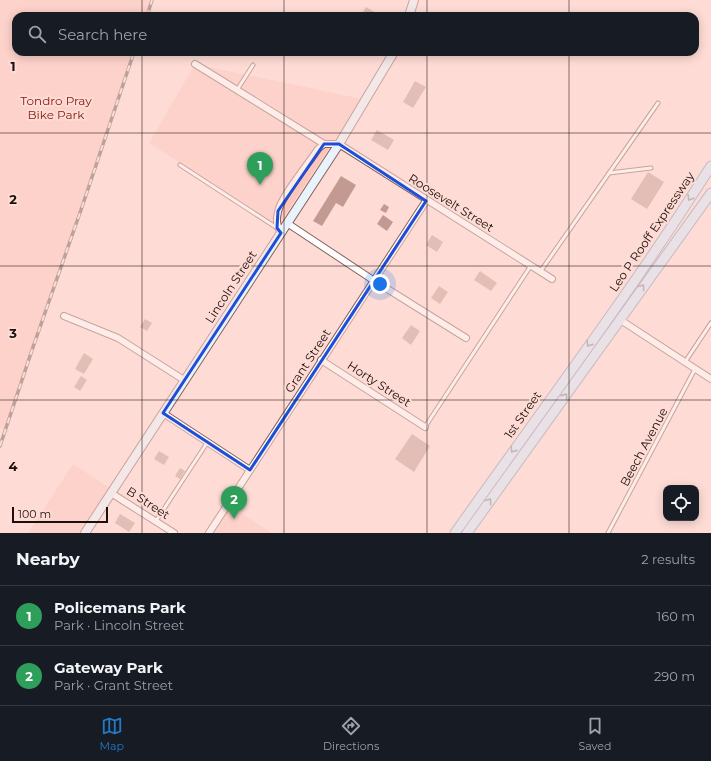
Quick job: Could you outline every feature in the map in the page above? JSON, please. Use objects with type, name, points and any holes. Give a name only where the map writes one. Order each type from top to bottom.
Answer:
[{"type":"main road","points":[[410,12],[414,0]]},
{"type":"main road","name":"Lincoln Street","points":[[85,533],[279,231],[287,223],[339,144],[392,56]]},
{"type":"main road","name":"Leo P Rooff Expressway","points":[[612,312],[686,206],[711,166]]},
{"type":"main road","name":"Leo P Rooff Expressway","points":[[619,319],[711,193]]},
{"type":"main road","name":"1st Street","points":[[455,533],[612,312]]},
{"type":"main road","name":"1st Street","points":[[466,533],[619,319]]},
{"type":"street","points":[[195,64],[324,144],[339,144]]},
{"type":"street","points":[[279,231],[278,211],[287,193],[318,149],[324,144]]},
{"type":"street","name":"Roosevelt Street","points":[[339,144],[530,267],[552,279]]},
{"type":"street","name":"Grant Street","points":[[208,533],[426,201]]},
{"type":"street","points":[[287,223],[373,280],[466,338]]},
{"type":"street","points":[[64,316],[118,338],[184,380]]},
{"type":"street","points":[[619,319],[711,379]]},
{"type":"street","name":"Horty Street","points":[[321,360],[425,427]]},
{"type":"street","points":[[163,412],[250,470]]},
{"type":"street","name":"B Street","points":[[111,493],[174,533]]},
{"type":"lane","points":[[237,90],[253,65]]},
{"type":"lane","points":[[540,272],[658,104]]},
{"type":"lane","points":[[180,165],[279,231]]},
{"type":"lane","points":[[609,173],[651,168]]},
{"type":"lane","points":[[425,427],[530,267]]},
{"type":"lane","points":[[685,362],[711,323]]},
{"type":"lane","name":"Beech Avenue","points":[[608,533],[695,369]]},
{"type":"lane","points":[[156,521],[208,442]]},
{"type":"highlighted area","points":[[324,144],[339,144],[426,201],[250,470],[163,413],[281,233],[277,228],[278,211]]},
{"type":"green space","name":"Tondro Pray Bike Park","points":[[0,0],[152,0],[148,12],[12,12],[12,56],[134,56],[6,430],[0,428]]},
{"type":"green space","points":[[195,64],[362,99],[278,226],[149,143]]},
{"type":"green space","points":[[73,464],[113,490],[85,533],[28,533]]},
{"type":"green space","points":[[227,504],[272,533],[209,533]]},
{"type":"building","points":[[366,7],[374,12],[363,12]]},
{"type":"building","points":[[415,81],[426,87],[413,108],[403,102]]},
{"type":"building","points":[[377,130],[394,140],[388,150],[371,140]]},
{"type":"building","points":[[648,172],[664,182],[647,209],[631,199]]},
{"type":"building","points":[[341,176],[356,185],[343,207],[336,203],[322,226],[313,221]]},
{"type":"building","points":[[384,204],[389,207],[386,213],[380,210]]},
{"type":"building","points":[[383,215],[393,222],[387,231],[377,224]]},
{"type":"building","points":[[432,235],[443,242],[437,252],[426,245]]},
{"type":"building","points":[[480,271],[497,283],[491,291],[474,280]]},
{"type":"building","points":[[439,286],[448,292],[440,304],[431,298]]},
{"type":"building","points":[[145,319],[152,323],[147,331],[140,327]]},
{"type":"building","points":[[411,325],[420,331],[411,345],[402,338]]},
{"type":"building","points":[[84,353],[93,359],[84,374],[75,369]]},
{"type":"building","points":[[81,376],[87,380],[80,391],[74,387]]},
{"type":"building","points":[[412,434],[430,446],[414,472],[395,459]]},
{"type":"building","points":[[159,451],[169,457],[164,465],[154,459]]},
{"type":"building","points":[[180,468],[185,471],[180,479],[175,476]]},
{"type":"building","points":[[120,514],[135,523],[129,532],[115,523]]},
{"type":"railway","points":[[148,12],[152,0]]},
{"type":"railway","points":[[0,446],[133,56]]},
{"type":"place","name":"Policemans Park","points":[[260,185]]},
{"type":"place","name":"Gateway Park","points":[[234,519]]}]
